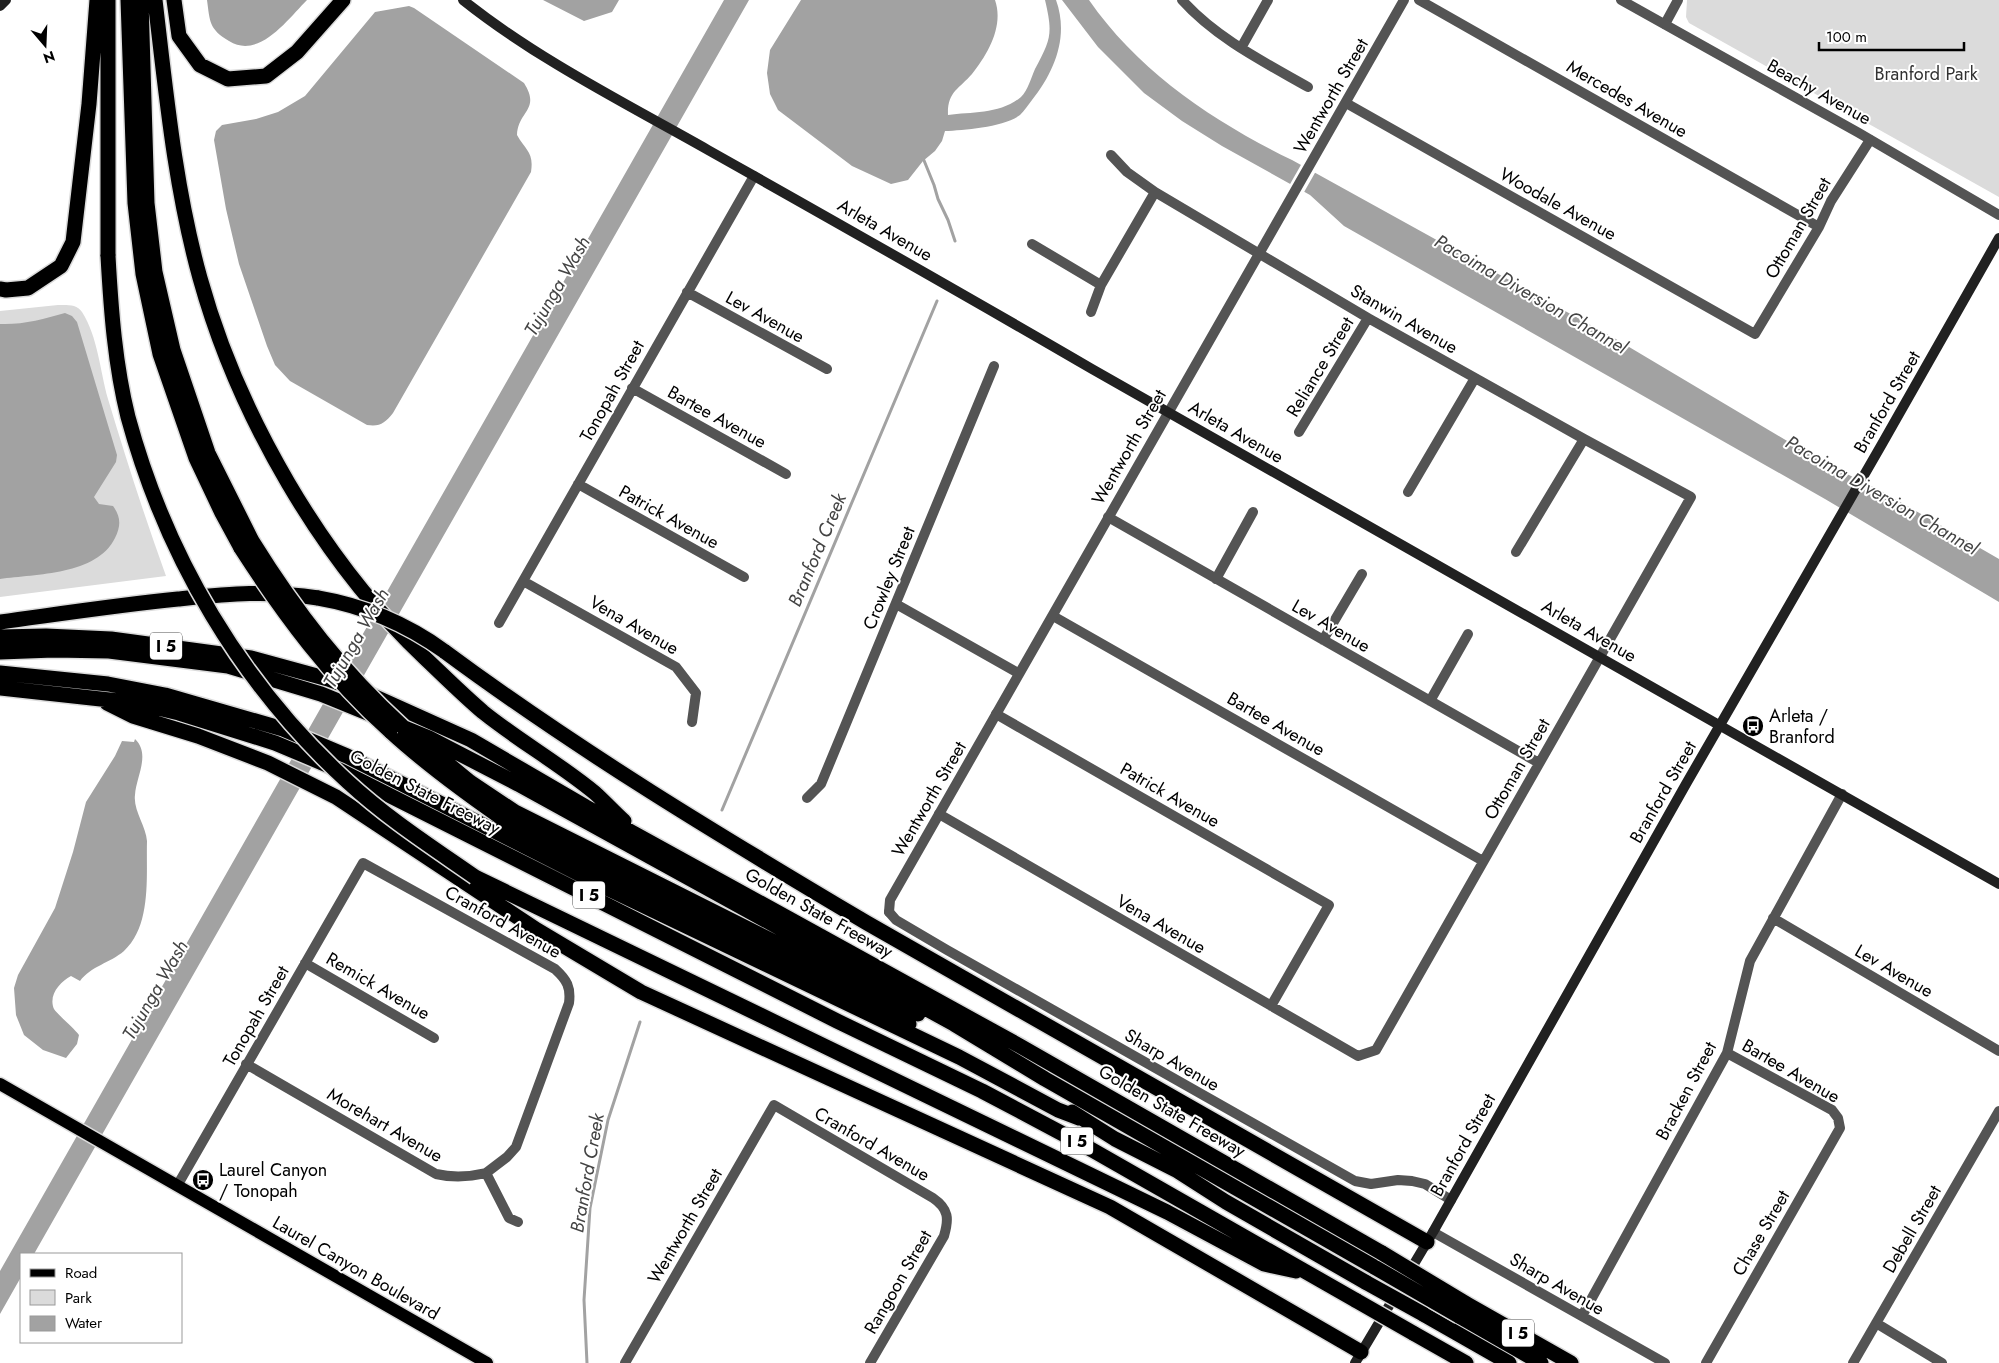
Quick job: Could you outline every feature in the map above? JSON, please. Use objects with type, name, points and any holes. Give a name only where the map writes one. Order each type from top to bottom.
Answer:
[{"type":"highway","points":[[0,289],[28,288],[61,266],[73,242],[89,104],[97,0]]},
{"type":"highway","points":[[108,0],[108,256],[115,341],[128,417],[155,499],[169,534],[211,616],[243,664],[303,738],[382,812],[475,877],[1158,1208],[1264,1264],[1310,1274]]},
{"type":"highway","points":[[128,0],[135,203],[143,274],[160,354],[196,458],[222,513],[247,545]]},
{"type":"highway","points":[[141,0],[147,202],[155,272],[173,350],[208,453],[247,545],[291,623],[318,657],[371,714],[428,750],[470,782],[515,812],[887,999],[974,1041],[988,1045]]},
{"type":"highway","points":[[155,0],[173,148],[184,214],[200,279],[238,384],[268,446],[302,506],[350,575],[422,656],[483,712],[596,794],[636,833]]},
{"type":"highway","points":[[174,0],[179,36],[200,65],[228,79],[266,76],[297,52],[344,0]]},
{"type":"highway","points":[[0,622],[139,603],[235,593],[280,593],[318,598],[341,602],[385,616],[426,638],[571,740],[667,803],[773,868],[866,923],[1430,1237]]},
{"type":"highway","name":"Golden State Freeway","points":[[0,637],[46,636],[111,639],[251,658],[328,679],[363,692],[471,740],[586,807],[1020,1046],[1382,1253],[1462,1309],[1571,1363]]},
{"type":"highway","points":[[0,652],[54,650],[109,651],[228,666],[321,694],[392,721],[468,757],[885,985],[1045,1080],[1376,1268],[1462,1309],[1541,1363]]},
{"type":"highway","points":[[0,673],[108,684],[165,695],[283,728],[347,756],[611,890],[959,1058],[1058,1110],[1079,1118],[1176,1170],[1367,1283],[1509,1363]]},
{"type":"highway","name":"Golden State Freeway","points":[[0,688],[136,703],[179,713],[274,743],[339,770],[837,1021],[982,1091],[1080,1143],[1466,1363]]},
{"type":"highway","points":[[98,698],[134,716],[198,736],[268,763],[336,797],[537,930],[641,992],[1110,1207],[1358,1358]]},
{"type":"highway","points":[[397,729],[442,775],[508,823],[884,1009],[934,1038],[1061,1103],[1079,1118]]},
{"type":"main road","points":[[0,6],[6,0]]},
{"type":"main road","name":"Arleta Avenue","points":[[462,0],[496,27],[649,116],[1999,884]]},
{"type":"main road","name":"Branford Street","points":[[1358,1358],[1430,1237],[1999,238]]},
{"type":"main road","name":"Laurel Canyon Boulevard","points":[[0,1084],[487,1363]]},
{"type":"street","points":[[1182,0],[1192,12],[1241,48],[1308,87]]},
{"type":"street","points":[[1241,48],[1268,0]]},
{"type":"street","name":"Wentworth Street","points":[[889,912],[890,900],[1018,673],[1404,0]]},
{"type":"street","name":"Mercedes Avenue","points":[[1419,0],[1819,227]]},
{"type":"street","name":"Beachy Avenue","points":[[1621,0],[1999,215]]},
{"type":"street","points":[[1664,24],[1678,0]]},
{"type":"street","name":"Woodale Avenue","points":[[1346,104],[1755,334]]},
{"type":"street","name":"Ottoman Street","points":[[1755,334],[1819,227],[1831,201],[1870,140]]},
{"type":"street","name":"Stanwin Avenue","points":[[1111,155],[1127,172],[1155,192],[1368,318],[1584,440],[1691,497]]},
{"type":"street","name":"Tonopah Street","points":[[500,623],[754,176]]},
{"type":"street","points":[[1091,312],[1101,285],[1155,192]]},
{"type":"street","points":[[1032,244],[1101,285]]},
{"type":"street","name":"Lev Avenue","points":[[687,292],[827,369]]},
{"type":"street","name":"Reliance Street","points":[[1300,432],[1368,318]]},
{"type":"street","name":"Crowley Street","points":[[807,798],[821,784],[994,366]]},
{"type":"street","points":[[1408,492],[1475,378]]},
{"type":"street","name":"Bartee Avenue","points":[[632,388],[786,474]]},
{"type":"street","points":[[1516,552],[1584,440]]},
{"type":"street","name":"Patrick Avenue","points":[[578,484],[744,577]]},
{"type":"street","name":"Ottoman Street","points":[[1368,1054],[1376,1050],[1691,497]]},
{"type":"street","points":[[1216,579],[1253,512]]},
{"type":"street","name":"Lev Avenue","points":[[1108,516],[1539,763]]},
{"type":"street","points":[[1324,640],[1362,574]]},
{"type":"street","name":"Vena Avenue","points":[[523,581],[676,667],[696,693],[692,722]]},
{"type":"street","points":[[896,604],[1018,673]]},
{"type":"street","name":"Bartee Avenue","points":[[1052,616],[1483,861]]},
{"type":"street","points":[[1430,700],[1468,634]]},
{"type":"street","name":"Patrick Avenue","points":[[996,714],[1329,905],[1271,1006]]},
{"type":"street","name":"Bracken Street","points":[[1582,1316],[1727,1053],[1750,961],[1842,794]]},
{"type":"street","name":"Vena Avenue","points":[[939,814],[1358,1056],[1368,1054]]},
{"type":"street","name":"Tonopah Street","points":[[177,1186],[363,863]]},
{"type":"street","name":"Cranford Avenue","points":[[363,863],[555,969],[566,979],[570,991],[569,1003],[516,1147],[508,1157],[486,1172]]},
{"type":"street","name":"Sharp Avenue","points":[[889,912],[896,920],[947,950],[1355,1181],[1371,1184],[1398,1180],[1412,1181],[1425,1184],[1451,1200]]},
{"type":"street","name":"Lev Avenue","points":[[1773,918],[1999,1051]]},
{"type":"street","name":"Remick Avenue","points":[[306,963],[434,1038]]},
{"type":"street","name":"Bartee Avenue","points":[[1727,1053],[1832,1110],[1838,1118]]},
{"type":"street","name":"Morehart Avenue","points":[[246,1064],[436,1174],[452,1177],[470,1177],[486,1172]]},
{"type":"street","name":"Wentworth Street","points":[[625,1363],[774,1106]]},
{"type":"street","name":"Cranford Avenue","points":[[774,1106],[933,1198],[944,1208],[948,1216]]},
{"type":"street","name":"Debell Street","points":[[1853,1363],[1999,1111]]},
{"type":"street","name":"Chase Street","points":[[1706,1363],[1840,1128],[1838,1118]]},
{"type":"street","points":[[486,1172],[509,1218],[518,1222]]},
{"type":"street","name":"Rangoon Street","points":[[870,1363],[944,1236],[948,1216]]},
{"type":"street","name":"Sharp Avenue","points":[[1430,1237],[1582,1316],[1665,1363]]},
{"type":"street","points":[[1876,1323],[1942,1363]]},
{"type":"green space","name":"Branford Park","points":[[1687,0],[1999,0],[1999,197],[1689,23],[1686,17]]},
{"type":"green space","points":[[58,305],[72,306],[80,309],[92,332],[108,399],[166,576],[0,597],[0,311]]},
{"type":"water","points":[[207,0],[307,0],[272,35],[251,45],[240,45],[222,37],[214,29],[210,19]]},
{"type":"water","points":[[543,0],[619,0],[612,12],[584,21]]},
{"type":"water","points":[[724,0],[749,0],[35,1253],[20,1253],[20,1279],[0,1314],[0,1271]]},
{"type":"water","points":[[801,0],[995,0],[997,10],[996,30],[989,49],[972,74],[952,96],[948,107],[948,115],[1005,107],[1021,97],[1049,36],[1050,29],[1045,0],[1056,0],[1060,13],[1061,27],[1058,53],[1040,89],[1020,115],[994,125],[945,131],[942,141],[935,151],[923,161],[908,180],[891,184],[852,166],[778,110],[770,94],[767,73],[770,50]]},
{"type":"water","name":"Pacoima Diversion Channel","points":[[1062,0],[1089,0],[1131,50],[1155,72],[1180,93],[1234,129],[1614,338],[1821,461],[1883,492],[1999,559],[1999,602],[1825,499],[1344,226],[1310,195],[1222,146],[1182,121],[1144,93],[1098,47]]},
{"type":"water","points":[[409,6],[524,83],[529,92],[530,105],[518,127],[517,135],[530,156],[532,165],[531,172],[393,413],[382,424],[367,425],[290,381],[275,365],[239,264],[226,209],[214,140],[216,131],[222,125],[256,119],[278,112],[305,96],[375,12]]},
{"type":"water","points":[[65,313],[72,316],[77,322],[117,455],[116,462],[94,497],[99,504],[113,506],[119,518],[118,529],[115,538],[106,550],[80,566],[47,574],[0,579],[0,324],[25,323]]},
{"type":"water","points":[[135,739],[140,745],[142,759],[135,801],[147,841],[147,884],[143,914],[133,940],[124,951],[95,968],[80,981],[71,976],[56,990],[53,999],[54,1009],[79,1035],[77,1044],[66,1058],[43,1050],[24,1035],[16,1015],[14,988],[18,975],[55,908],[73,852],[86,802],[115,756],[122,741],[134,742]]},
{"type":"pier","points":[[1302,163],[1316,171],[1303,194],[1289,186]]},
{"type":"waterway","name":"Branford Creek","points":[[923,158],[955,241]]},
{"type":"waterway","name":"Branford Creek","points":[[722,810],[937,301]]},
{"type":"waterway","name":"Branford Creek","points":[[587,1363],[584,1300],[590,1208],[608,1120],[640,1022]]},
{"type":"place","name":"Arleta / Branford","points":[[1753,726]]},
{"type":"place","name":"Laurel Canyon / Tonopah","points":[[203,1180]]},
{"type":"water label","name":"Tujunga Wash","points":[[557,286]]},
{"type":"water label","name":"Tujunga Wash","points":[[356,638]]},
{"type":"water label","name":"Tujunga Wash","points":[[155,990]]}]
